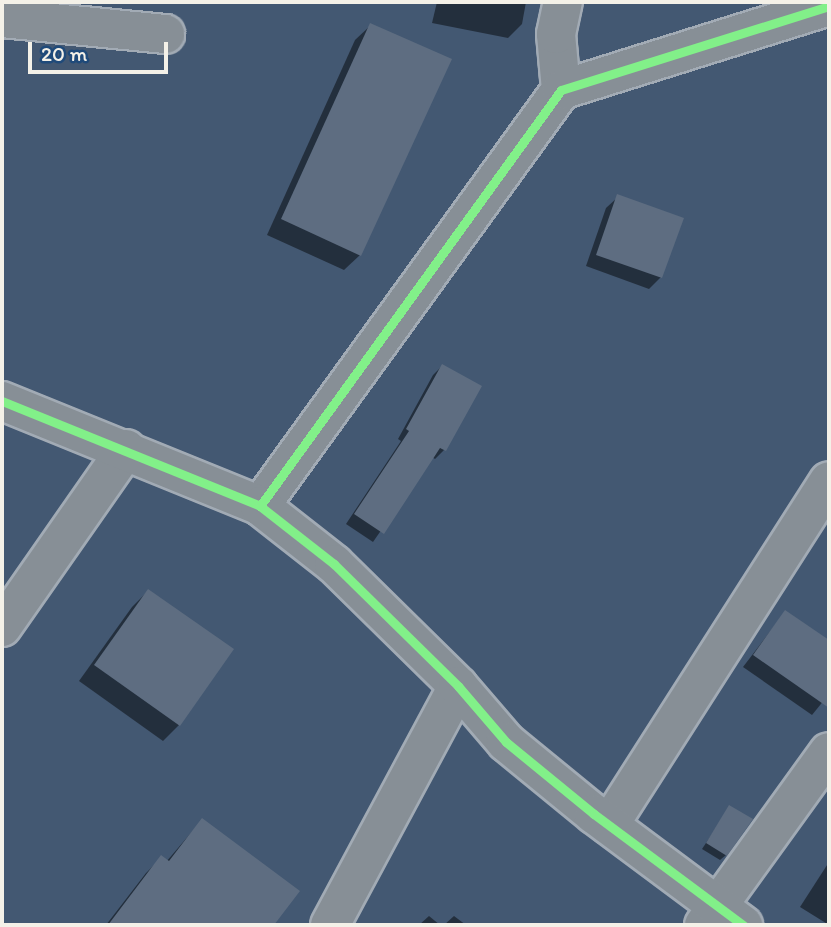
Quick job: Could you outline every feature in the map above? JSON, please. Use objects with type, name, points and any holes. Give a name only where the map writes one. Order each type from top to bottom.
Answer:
[{"type":"street","points":[[561,90],[556,34],[563,2]]},
{"type":"street","points":[[260,506],[561,90],[829,6]]},
{"type":"street","points":[[2,19],[165,34]]},
{"type":"street","points":[[2,401],[126,449],[260,506],[334,564],[458,686],[506,742],[722,919],[829,752]]},
{"type":"street","points":[[2,627],[126,449]]},
{"type":"street","points":[[609,825],[829,481]]},
{"type":"street","points":[[330,925],[458,686]]},
{"type":"building","points":[[370,23],[452,59],[361,256],[281,219]]},
{"type":"building","points":[[617,194],[684,218],[662,278],[596,255]]},
{"type":"building","points":[[442,364],[482,386],[446,451],[440,448],[384,534],[354,514],[409,431],[406,429]]},
{"type":"building","points":[[148,589],[234,649],[180,726],[94,665]]},
{"type":"building","points":[[785,610],[829,640],[829,708],[753,655]]},
{"type":"building","points":[[729,805],[753,819],[727,856],[706,843]]},
{"type":"building","points":[[202,818],[300,891],[274,925],[108,925],[161,855],[169,861]]},
{"type":"cycle path","points":[[260,506],[561,90],[829,6]]},
{"type":"cycle path","points":[[2,401],[260,506],[334,564],[458,686],[506,742],[594,814],[743,925]]}]
